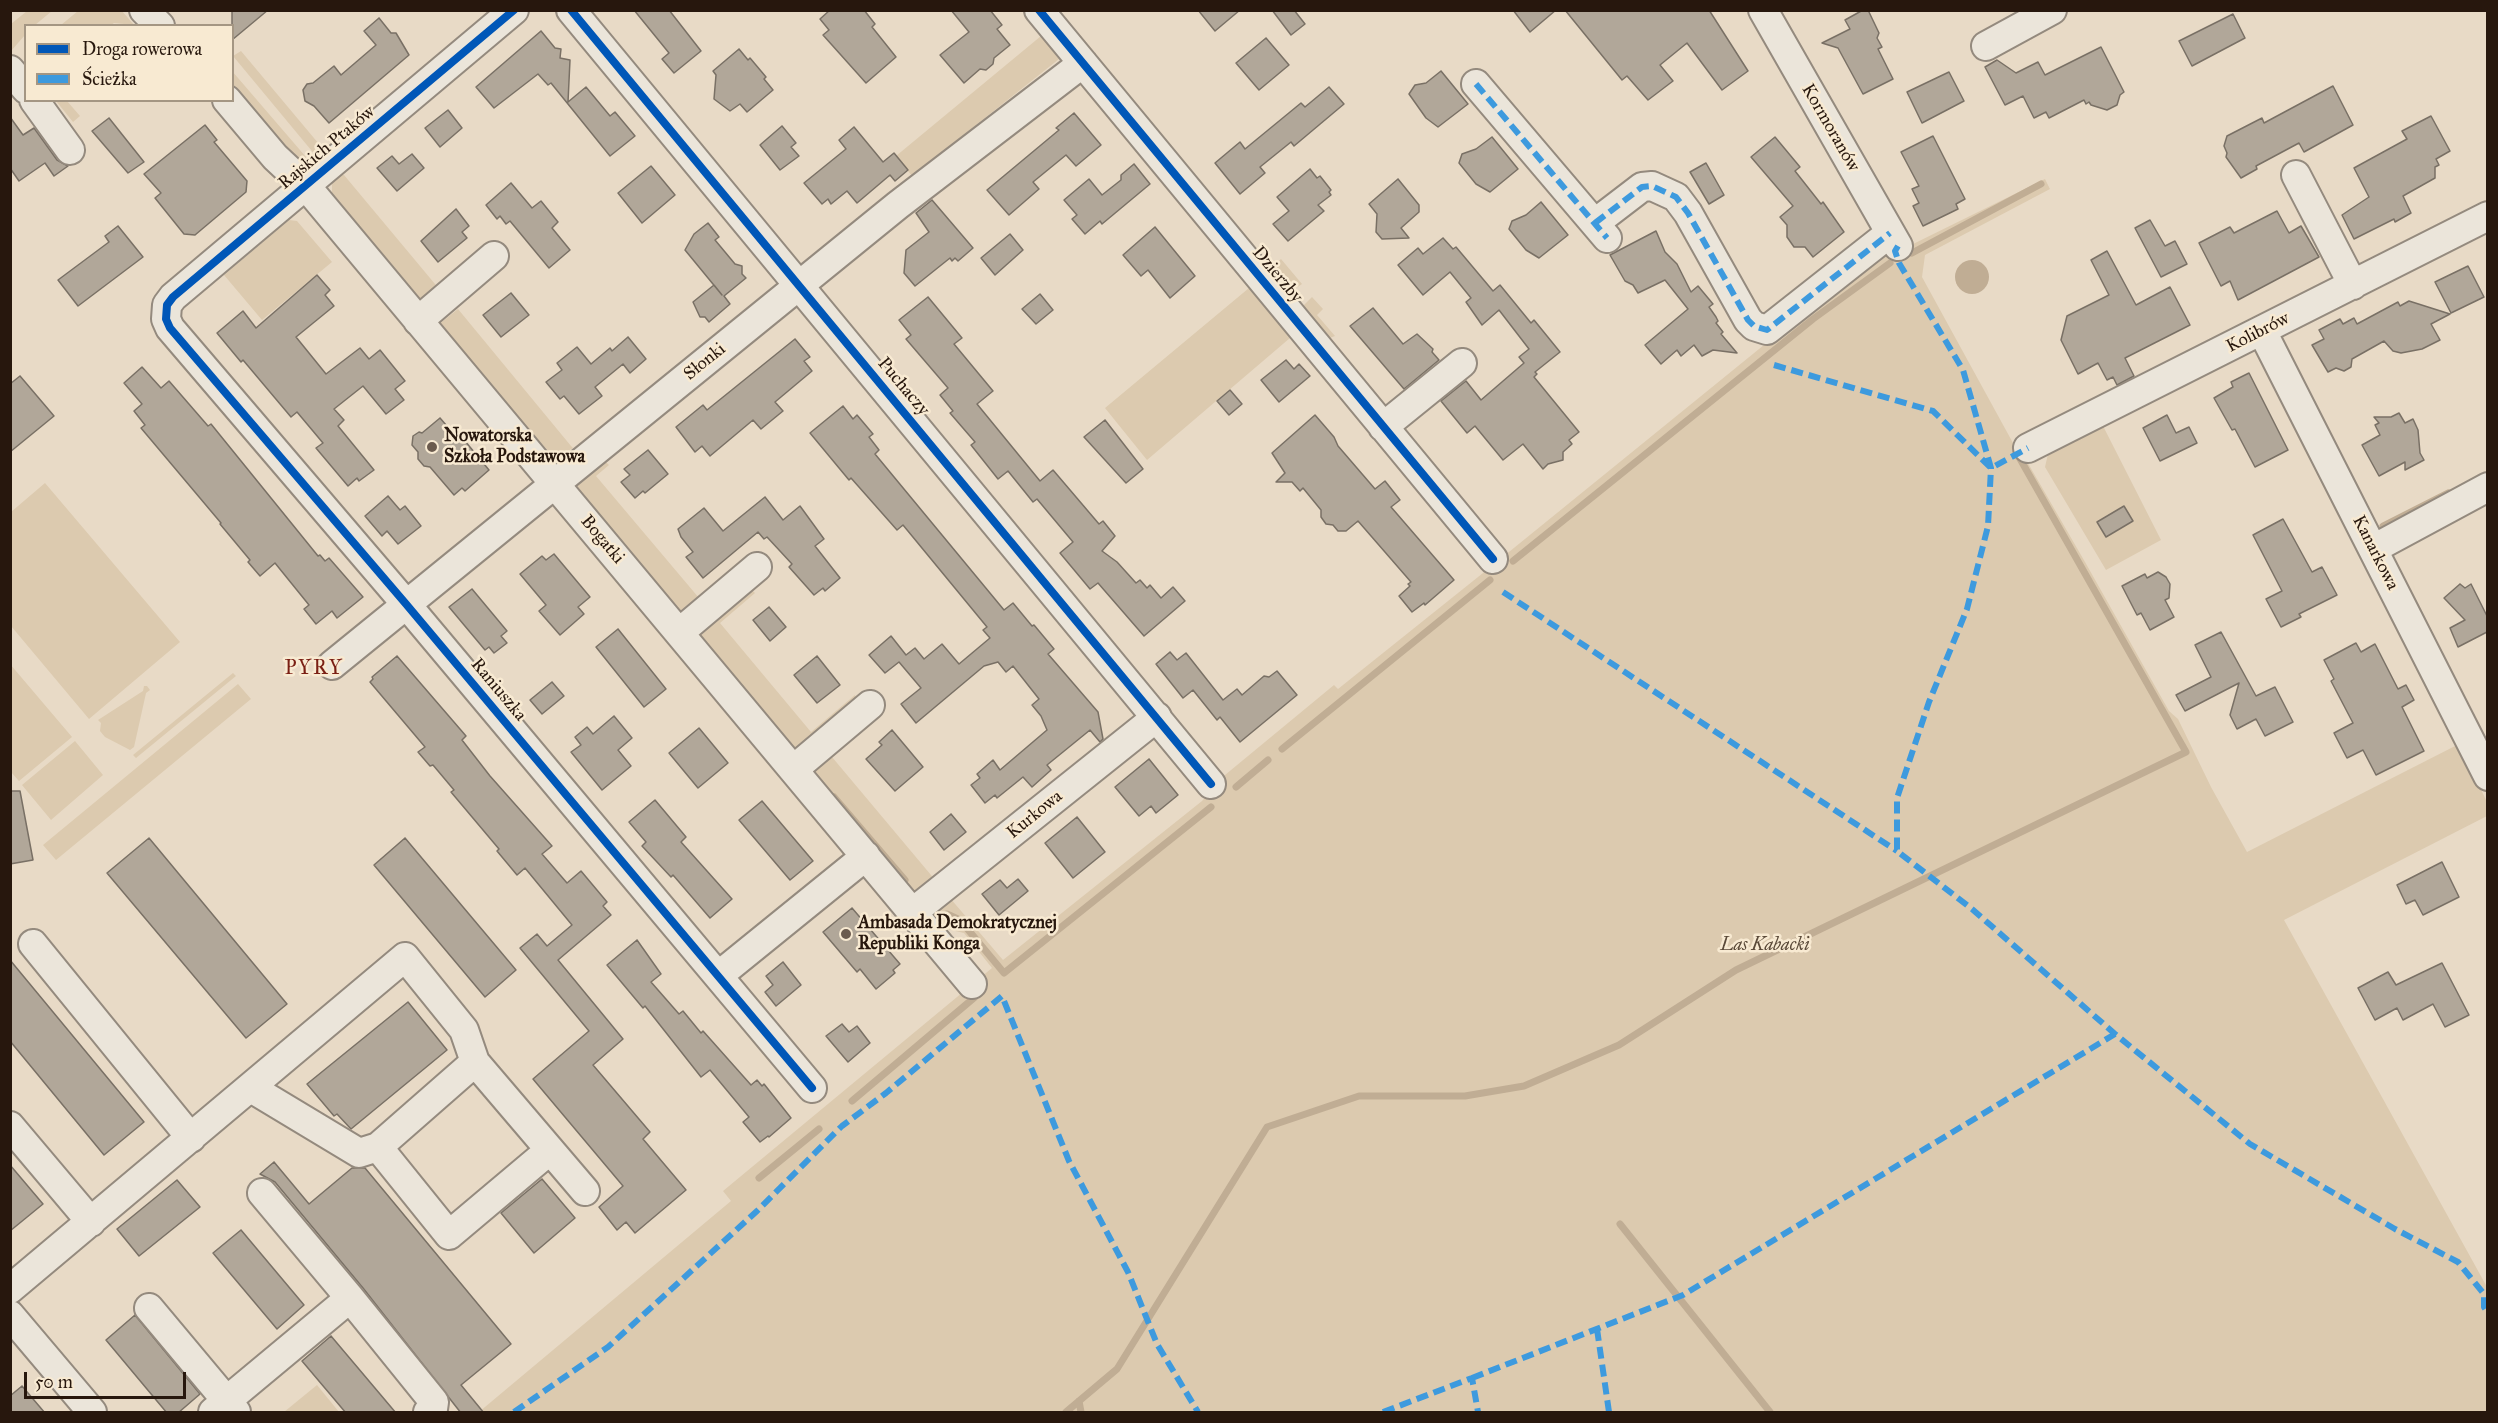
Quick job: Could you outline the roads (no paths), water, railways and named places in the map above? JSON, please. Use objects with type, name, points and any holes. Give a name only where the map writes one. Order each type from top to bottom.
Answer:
[{"type":"street","points":[[144,10],[158,24]]},
{"type":"street","name":"Rajskich Ptaków","points":[[165,312],[173,297],[514,10]]},
{"type":"street","name":"Puchaczy","points":[[572,10],[1211,784]]},
{"type":"street","name":"Dzierzby","points":[[1039,10],[1493,559]]},
{"type":"street","name":"Kormoranów","points":[[1476,84],[1601,230],[1642,187],[1652,186],[1676,197],[1688,213],[1748,320],[1754,326],[1767,330],[1894,240],[1763,10]]},
{"type":"street","points":[[1986,46],[2052,10]]},
{"type":"street","name":"Słonki","points":[[332,665],[919,188],[1083,63]]},
{"type":"street","points":[[10,70],[24,86]]},
{"type":"street","points":[[35,102],[70,150]]},
{"type":"street","name":"Bogatki","points":[[229,102],[275,157],[306,186],[972,984]]},
{"type":"street","points":[[2296,175],[2353,285]]},
{"type":"street","name":"Kolibrów","points":[[2028,448],[2487,216]]},
{"type":"street","points":[[418,321],[494,256]]},
{"type":"street","name":"Raniuszka","points":[[165,312],[170,328],[406,604],[812,1088]]},
{"type":"street","name":"Kanarkowa","points":[[2262,331],[2487,776]]},
{"type":"street","points":[[1383,427],[1462,363]]},
{"type":"street","points":[[2373,549],[2487,487]]},
{"type":"street","points":[[680,632],[757,567]]},
{"type":"street","points":[[794,769],[870,705]]},
{"type":"street","name":"Kurkowa","points":[[913,912],[1157,717]]},
{"type":"street","points":[[718,976],[866,856]]},
{"type":"street","points":[[33,944],[191,1138]]},
{"type":"street","points":[[10,1289],[405,957],[464,1030],[475,1062],[585,1191]]},
{"type":"street","points":[[250,1088],[359,1153],[378,1147],[475,1062]]},
{"type":"street","points":[[10,1126],[91,1222]]},
{"type":"street","points":[[378,1147],[449,1235],[550,1150]]},
{"type":"street","points":[[262,1193],[434,1402],[433,1409],[428,1413]]},
{"type":"street","points":[[149,1308],[225,1409],[350,1298]]},
{"type":"street","points":[[10,1315],[92,1413]]},
{"type":"waterway","points":[[1912,253],[2041,184]]},
{"type":"waterway","points":[[1513,561],[1813,319],[1890,263]]},
{"type":"waterway","points":[[1066,1412],[1117,1369],[1267,1127],[1359,1096],[1465,1096],[1524,1086],[1619,1045],[1736,970],[2186,752],[2019,457]]},
{"type":"waterway","points":[[2383,526],[2448,493]]},
{"type":"waterway","points":[[1282,749],[1490,580]]},
{"type":"waterway","points":[[1236,787],[1268,760]]},
{"type":"waterway","points":[[834,797],[905,880]]},
{"type":"waterway","points":[[939,916],[947,914],[960,920],[1004,973],[1211,807]]},
{"type":"waterway","points":[[852,1101],[975,997]]},
{"type":"waterway","points":[[759,1178],[819,1129]]},
{"type":"waterway","points":[[1620,1224],[1770,1412]]},
{"type":"waterway","points":[[1079,1401],[1081,1412]]},
{"type":"place","name":"Nowatorska Szkoła Podstawowa","points":[[432,447]]},
{"type":"place","name":"Ambasada Demokratycznej Republiki Konga","points":[[846,934]]},
{"type":"district","name":"PYRY","points":[[314,669]]},
{"type":"park label","name":"Las Kabacki","points":[[1765,946]]}]
